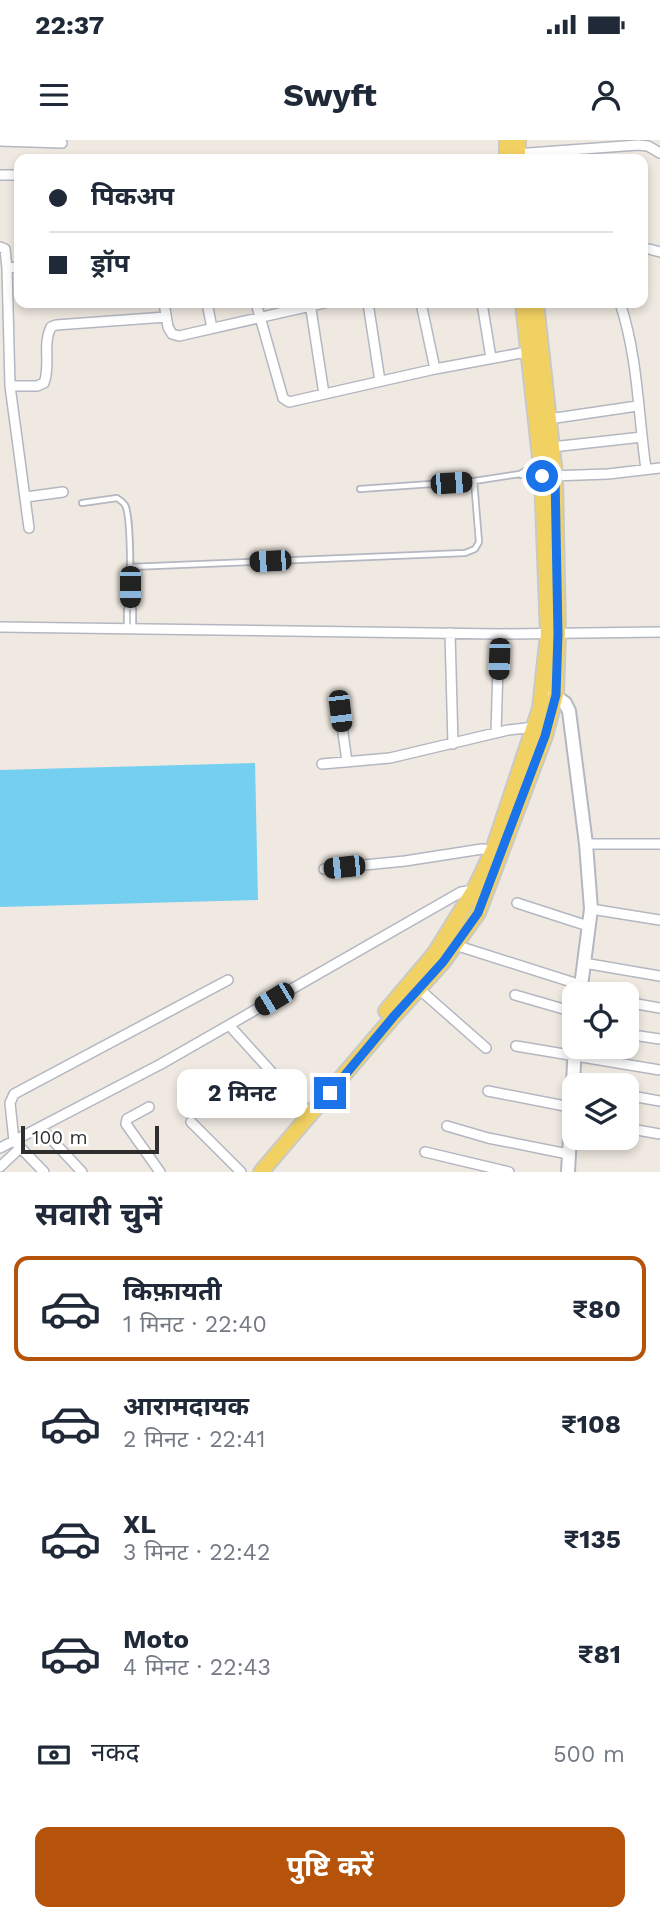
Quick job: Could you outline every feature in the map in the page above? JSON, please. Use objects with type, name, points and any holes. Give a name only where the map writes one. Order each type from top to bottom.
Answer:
[{"type":"main road","points":[[524,308],[549,419],[552,447],[546,474]]},
{"type":"main road","points":[[261,1172],[435,953],[497,851],[545,736],[553,634],[552,587],[546,474],[534,351],[536,308]]},
{"type":"main road","points":[[249,1172],[304,1109],[419,989],[478,913],[535,727],[549,692]]},
{"type":"main road","points":[[549,692],[565,703],[569,711],[586,844],[590,909],[582,982]]},
{"type":"main road","points":[[568,1150],[568,1172]]},
{"type":"street","points":[[0,141],[62,143]]},
{"type":"street","points":[[512,151],[638,145],[648,146],[660,153]]},
{"type":"street","points":[[0,247],[5,249],[7,268],[10,386],[29,528]]},
{"type":"street","points":[[649,249],[660,252]]},
{"type":"street","points":[[7,268],[14,267]]},
{"type":"street","points":[[165,308],[170,332],[175,335],[294,308]]},
{"type":"street","points":[[208,308],[212,328]]},
{"type":"street","points":[[257,308],[285,401],[534,351]]},
{"type":"street","points":[[311,308],[324,394]]},
{"type":"street","points":[[369,308],[380,381]]},
{"type":"street","points":[[422,308],[435,369]]},
{"type":"street","points":[[483,308],[491,358]]},
{"type":"street","points":[[622,308],[630,332],[636,370],[637,406],[646,469]]},
{"type":"street","points":[[10,386],[37,386],[44,383],[47,373],[47,337],[51,327],[166,317]]},
{"type":"street","points":[[549,419],[637,406]]},
{"type":"street","points":[[552,447],[642,437]]},
{"type":"street","points":[[546,474],[608,474],[660,468]]},
{"type":"street","points":[[26,496],[63,492]]},
{"type":"street","points":[[0,627],[499,634],[660,632]]},
{"type":"street","points":[[450,633],[453,744]]},
{"type":"street","points":[[496,733],[499,634]]},
{"type":"street","points":[[340,711],[346,762]]},
{"type":"street","points":[[322,764],[390,758],[496,733],[535,727]]},
{"type":"street","points":[[586,844],[660,844]]},
{"type":"street","points":[[324,869],[405,861],[482,849],[497,851]]},
{"type":"street","points":[[0,1167],[17,1144],[41,1128],[229,1025],[461,892],[474,890]]},
{"type":"street","points":[[517,903],[588,926]]},
{"type":"street","points":[[590,909],[660,920]]},
{"type":"street","points":[[455,945],[562,983]]},
{"type":"street","points":[[584,963],[660,976]]},
{"type":"street","points":[[37,1170],[17,1144],[10,1103],[14,1094],[228,980]]},
{"type":"street","points":[[419,989],[486,1048]]},
{"type":"street","points":[[515,995],[562,1009]]},
{"type":"street","points":[[639,1004],[660,1008]]},
{"type":"street","points":[[229,1025],[304,1109]]},
{"type":"street","points":[[639,1036],[660,1039]]},
{"type":"street","points":[[516,1046],[562,1051]]},
{"type":"street","points":[[608,1059],[660,1070]]},
{"type":"street","points":[[488,1091],[562,1105]]},
{"type":"street","points":[[639,1097],[660,1101]]},
{"type":"street","points":[[149,1107],[127,1119],[126,1124],[160,1172]]},
{"type":"street","points":[[191,1122],[241,1172]]},
{"type":"street","points":[[447,1126],[488,1139],[568,1154]]},
{"type":"street","points":[[41,1128],[82,1172]]},
{"type":"street","points":[[639,1130],[660,1134]]},
{"type":"street","points":[[0,1148],[17,1144]]},
{"type":"street","points":[[425,1152],[509,1172]]},
{"type":"lane","points":[[360,489],[546,474]]},
{"type":"lane","points":[[130,568],[465,553],[475,549],[479,542],[474,481]]},
{"type":"lane","points":[[82,503],[117,498],[124,503],[130,568],[130,606],[127,609],[130,628]]},
{"type":"water","points":[[255,763],[258,900],[0,907],[0,770]]},
{"type":"route","points":[[330,1093],[443,962],[478,913],[545,736],[556,695],[558,634],[555,475],[542,476]]}]
